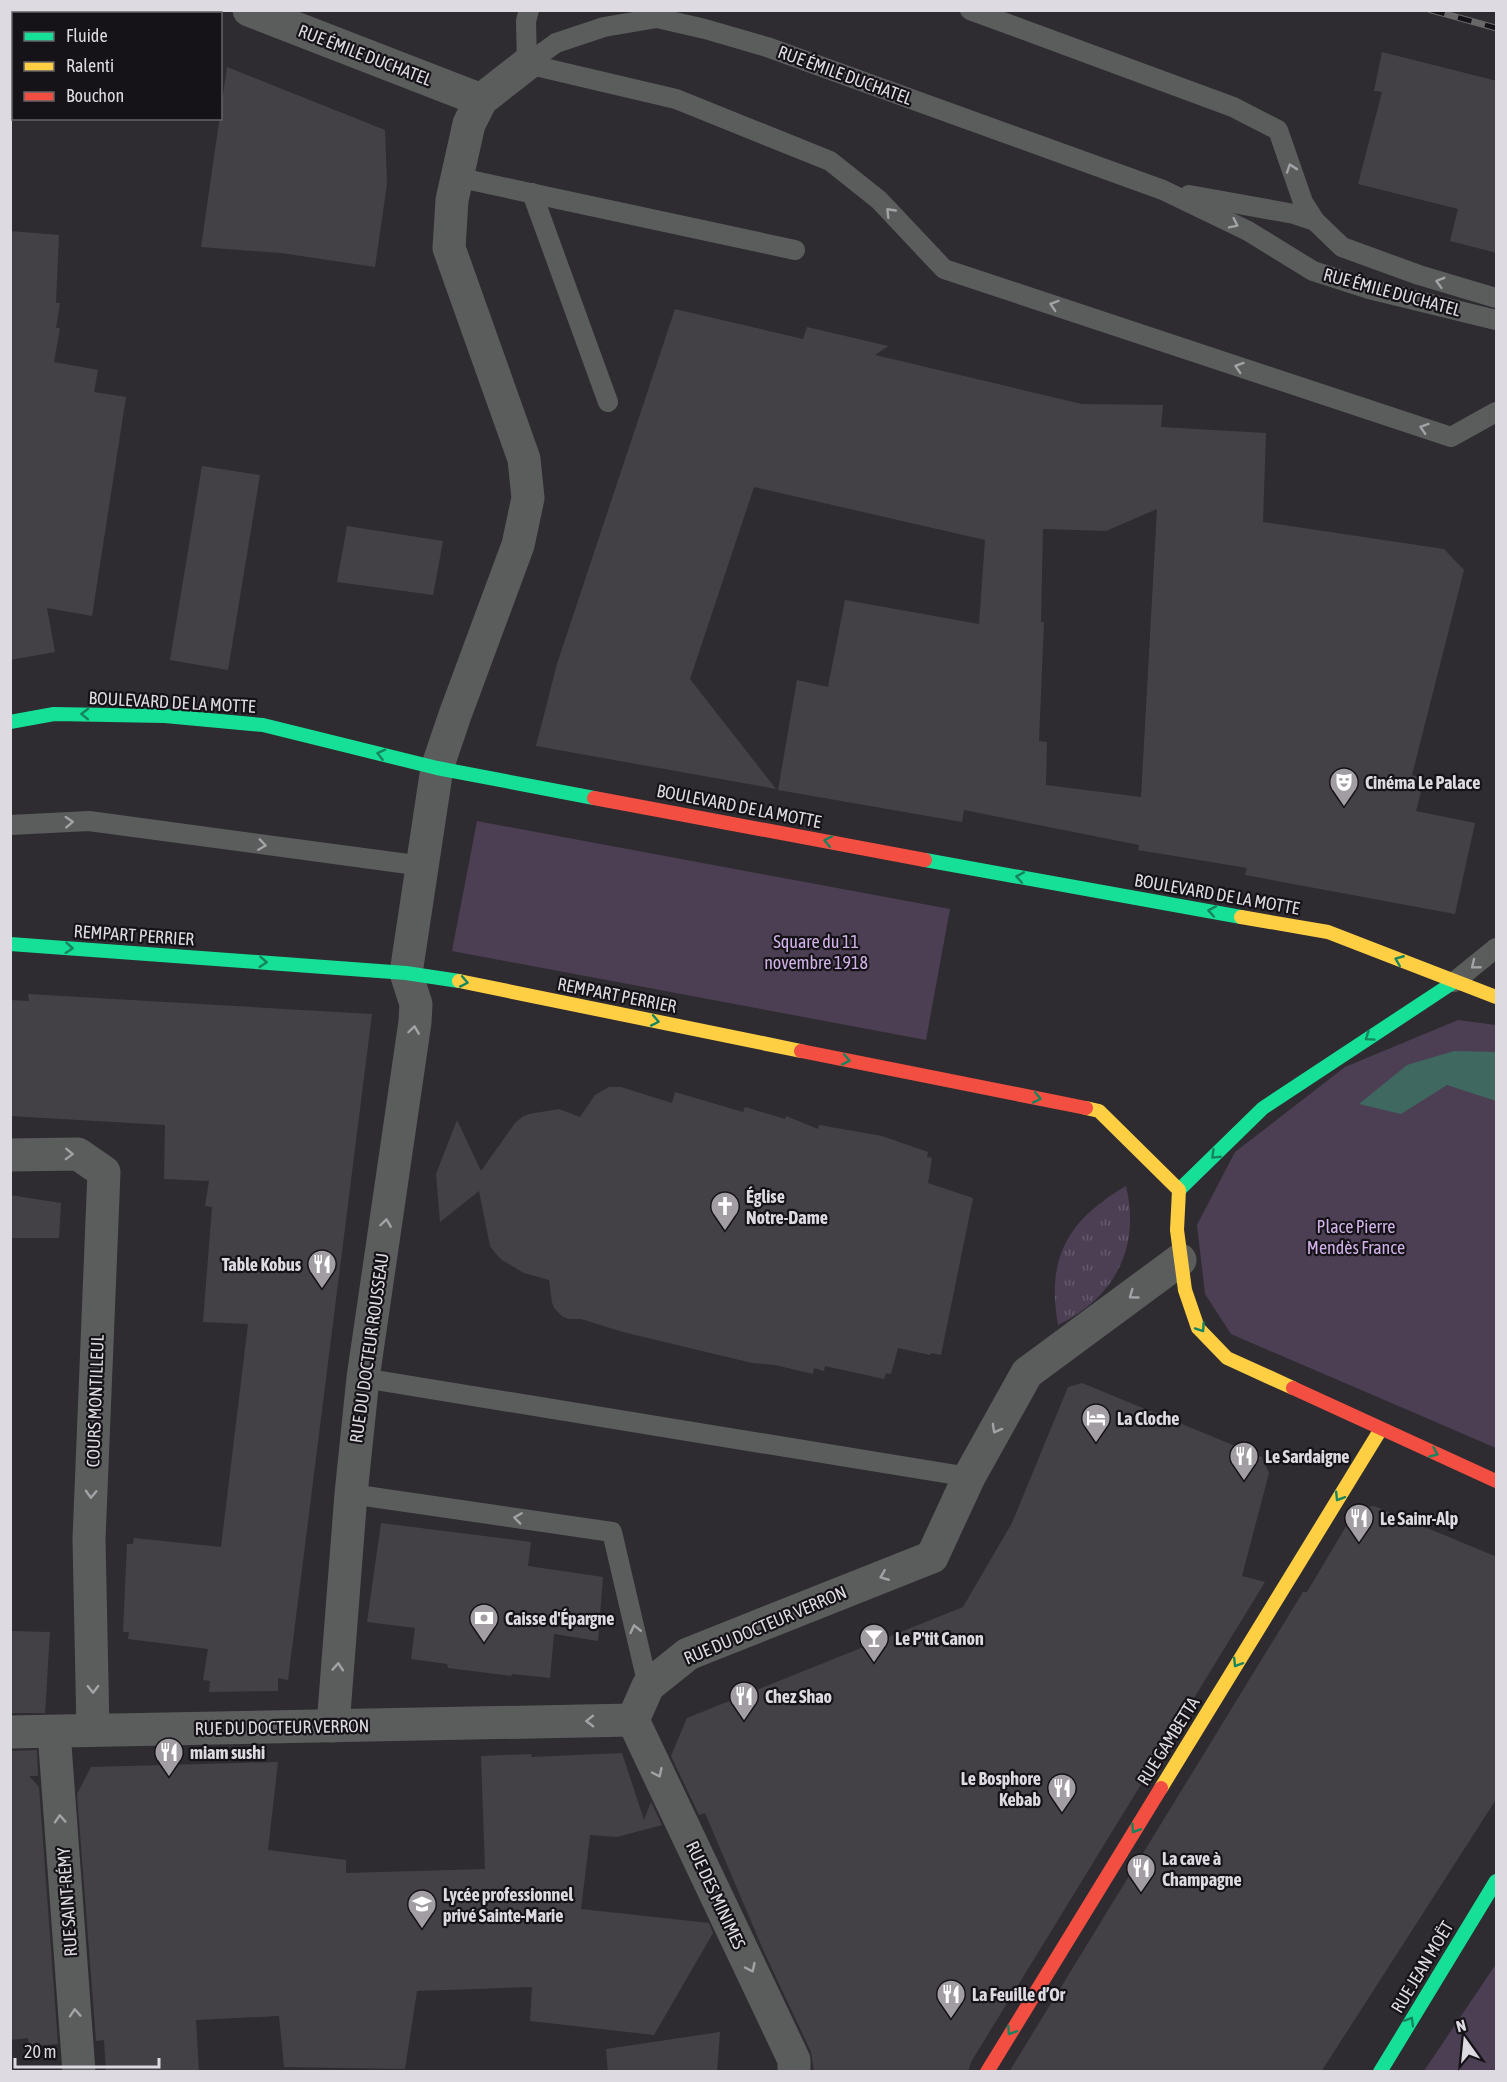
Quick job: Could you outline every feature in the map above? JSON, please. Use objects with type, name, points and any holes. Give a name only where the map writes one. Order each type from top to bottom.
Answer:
[{"type":"main road","name":"BOULEVARD DE LA MOTTE","points":[[10,722],[54,714],[165,716],[262,725],[437,768],[955,866],[1328,932],[1454,982]]},
{"type":"main road","name":"REMPART PERRIER","points":[[10,944],[406,973],[457,981],[1099,1111],[1179,1190]]},
{"type":"main road","points":[[1497,998],[1454,982],[1263,1108],[1179,1190],[1177,1230],[1185,1290],[1198,1328],[1227,1358],[1497,1481]]},
{"type":"main road","name":"RUE GAMBETTA","points":[[987,2072],[1381,1429]]},
{"type":"main road","name":"RUE JEAN MOËT","points":[[1380,2072],[1497,1881]]},
{"type":"street","name":"RUE ÉMILE DUCHATEL","points":[[249,10],[481,100]]},
{"type":"street","points":[[406,973],[437,768],[518,545],[528,498],[524,459],[449,248],[452,200],[469,124],[481,100],[527,64]]},
{"type":"street","name":"RUE DU DOCTEUR ROUSSEAU","points":[[333,1726],[351,1494],[363,1378],[415,1022],[416,1004],[406,973]]},
{"type":"street","name":"COURS MONTILLEUL","points":[[10,1155],[78,1154],[104,1172],[89,1539],[93,1730]]},
{"type":"street","name":"RUE DU DOCTEUR VERRON","points":[[10,1732],[633,1720],[648,1686],[688,1654],[932,1557],[969,1478],[1027,1373],[1180,1260]]},
{"type":"street","name":"RUE DES MINIMES","points":[[633,1720],[794,2060],[794,2072]]},
{"type":"street","name":"RUE SAINT-RÉMY","points":[[54,1732],[79,2072]]},
{"type":"lane","points":[[529,10],[526,21],[527,64],[676,99],[830,161],[879,200],[944,269],[1450,436],[1497,412]]},
{"type":"lane","name":"RUE ÉMILE DUCHATEL","points":[[970,10],[1233,107],[1278,130],[1303,202],[1315,221],[1342,247],[1419,275],[1497,298]]},
{"type":"lane","name":"RUE ÉMILE DUCHATEL","points":[[527,64],[556,43],[604,27],[657,18],[705,29],[767,47],[1162,190],[1248,231],[1312,271],[1369,289],[1497,320]]},
{"type":"lane","points":[[456,177],[795,250]]},
{"type":"lane","name":"RUE ÉMILE DUCHATEL","points":[[1162,190],[1294,214],[1315,221]]},
{"type":"lane","points":[[532,193],[608,402]]},
{"type":"lane","points":[[10,825],[89,821],[423,866]]},
{"type":"lane","points":[[1454,982],[1497,948]]},
{"type":"lane","points":[[363,1378],[969,1478]]},
{"type":"lane","points":[[351,1494],[612,1532],[648,1686]]},
{"type":"green space","name":"Square du 11 novembre 1918","points":[[477,821],[950,909],[926,1040],[452,951]]},
{"type":"green space","name":"Place Pierre Mendès France","points":[[1458,1020],[1496,1025],[1496,1448],[1231,1334],[1205,1294],[1197,1225],[1235,1152],[1345,1067]]},
{"type":"green space","points":[[1126,1186],[1130,1209],[1130,1230],[1119,1269],[1094,1301],[1078,1314],[1058,1325],[1055,1279],[1066,1243],[1089,1212]]},
{"type":"green space","points":[[1496,1964],[1496,2071],[1424,2071]]},
{"type":"shaded area","points":[[1454,1051],[1496,1052],[1496,1101],[1447,1085],[1401,1114],[1359,1104],[1407,1065]]},
{"type":"building","points":[[1382,52],[1497,81],[1497,253],[1450,241],[1458,209],[1358,184],[1382,92],[1374,91]]},
{"type":"building","points":[[227,67],[385,130],[387,184],[375,267],[281,253],[201,247],[219,120],[222,120]]},
{"type":"building","points":[[10,231],[59,235],[56,303],[60,303],[56,328],[60,328],[54,362],[98,370],[94,392],[126,397],[92,616],[47,608],[55,652],[10,660]]},
{"type":"building","points":[[675,309],[803,339],[807,327],[888,346],[875,355],[1082,404],[1163,405],[1161,427],[1266,433],[1263,522],[1444,549],[1464,570],[1412,775],[1424,779],[1416,811],[1475,823],[1455,914],[1245,875],[1247,868],[1138,850],[1139,845],[964,810],[962,822],[778,790],[797,680],[828,687],[845,600],[979,624],[985,540],[754,487],[690,679],[776,789],[536,746],[557,664]],"holes":[[[1157,509],[1141,797],[1046,785],[1047,742],[1039,741],[1044,622],[1041,622],[1043,529],[1106,531]]]},
{"type":"building","points":[[202,466],[260,475],[228,670],[170,660]]},
{"type":"building","points":[[347,526],[443,541],[433,595],[337,582]]},
{"type":"building","points":[[28,994],[372,1014],[288,1680],[278,1678],[278,1691],[209,1692],[210,1681],[203,1680],[208,1649],[128,1639],[129,1632],[123,1632],[127,1544],[133,1544],[134,1538],[221,1547],[248,1324],[203,1322],[212,1207],[205,1206],[209,1181],[164,1179],[165,1125],[10,1116],[10,1000],[29,1001]]},
{"type":"building","name":"Église Notre-Dame","points":[[609,1087],[621,1087],[672,1103],[675,1092],[743,1112],[745,1107],[785,1119],[786,1116],[818,1129],[819,1125],[882,1136],[928,1152],[927,1157],[932,1158],[928,1183],[973,1198],[941,1355],[898,1348],[891,1374],[886,1373],[884,1379],[825,1366],[824,1371],[814,1368],[813,1374],[775,1365],[752,1363],[623,1332],[581,1319],[569,1319],[563,1317],[554,1308],[549,1280],[524,1273],[502,1260],[490,1246],[479,1191],[440,1222],[436,1174],[457,1120],[481,1171],[515,1123],[522,1117],[559,1109],[580,1117],[595,1095]]},
{"type":"building","points":[[10,1195],[61,1203],[59,1238],[10,1238]]},
{"type":"building","points":[[1082,1383],[1262,1457],[1269,1473],[1242,1576],[1265,1582],[971,2062],[968,2072],[814,2072],[811,2052],[765,1954],[705,1813],[699,1815],[671,1756],[687,1718],[963,1607],[1012,1523],[1068,1387]]},
{"type":"building","points":[[1374,1506],[1497,1557],[1497,1798],[1321,2072],[1009,2072],[1303,1592],[1307,1592],[1357,1508]]},
{"type":"building","points":[[381,1523],[531,1542],[528,1566],[603,1577],[598,1641],[554,1634],[550,1678],[512,1674],[511,1676],[448,1668],[447,1664],[411,1659],[415,1628],[367,1622]]},
{"type":"building","points":[[10,1631],[50,1632],[45,1713],[10,1713]]},
{"type":"building","points":[[37,1750],[38,1776],[29,1776],[39,1787],[58,2044],[29,2046],[28,2038],[10,2040],[10,1751]]},
{"type":"building","points":[[622,1753],[644,1820],[651,1802],[662,1825],[617,1837],[590,1835],[581,1909],[709,1923],[713,1933],[654,2035],[530,2021],[532,1987],[417,1991],[405,2069],[284,2067],[279,2016],[196,2020],[199,2072],[106,2072],[104,2040],[96,2041],[77,1794],[91,1767],[278,1762],[268,1850],[346,1860],[346,1873],[485,1869],[481,1756],[532,1754],[531,1757]]},
{"type":"building","points":[[720,2032],[717,2072],[608,2072],[606,2049]]},
{"type":"railway","points":[[1431,10],[1496,28]]},
{"type":"traffic: fast","points":[[10,722],[54,714],[165,716],[263,725],[437,768],[594,798]]},
{"type":"traffic: fast","points":[[925,860],[1241,917]]},
{"type":"traffic: fast","points":[[10,944],[406,973],[459,981]]},
{"type":"traffic: fast","points":[[1179,1190],[1263,1108],[1454,982]]},
{"type":"traffic: fast","points":[[1380,2072],[1496,1881]]},
{"type":"traffic: slow","points":[[1241,917],[1328,932],[1496,997]]},
{"type":"traffic: slow","points":[[459,981],[801,1051]]},
{"type":"traffic: slow","points":[[1086,1108],[1099,1111],[1179,1190],[1177,1230],[1185,1290],[1198,1328],[1227,1358],[1293,1388]]},
{"type":"traffic: slow","points":[[1161,1788],[1381,1429]]},
{"type":"traffic: jam","points":[[594,798],[925,860]]},
{"type":"traffic: jam","points":[[801,1051],[1086,1108]]},
{"type":"traffic: jam","points":[[1293,1388],[1496,1481]]},
{"type":"traffic: jam","points":[[987,2072],[1161,1788]]},
{"type":"place","name":"Cinéma Le Palace","points":[[1344,808]]},
{"type":"place","name":"Église Notre-Dame","points":[[725,1232]]},
{"type":"place","name":"Table Kobus","points":[[322,1290]]},
{"type":"place","name":"La Cloche","points":[[1096,1444]]},
{"type":"place","name":"Le Sardaigne","points":[[1244,1482]]},
{"type":"place","name":"Le Sainr-Alp","points":[[1359,1544]]},
{"type":"place","name":"Caisse d'Épargne","points":[[484,1644]]},
{"type":"place","name":"Le P'tit Canon","points":[[874,1664]]},
{"type":"place","name":"Chez Shao","points":[[744,1722]]},
{"type":"place","name":"miam sushi","points":[[169,1778]]},
{"type":"place","name":"Le Bosphore Kebab","points":[[1062,1814]]},
{"type":"place","name":"La cave à Champagne","points":[[1141,1894]]},
{"type":"place","name":"Lycée professionnel privé Sainte-Marie","points":[[422,1930]]},
{"type":"place","name":"La Feuille d’Or","points":[[951,2020]]}]
